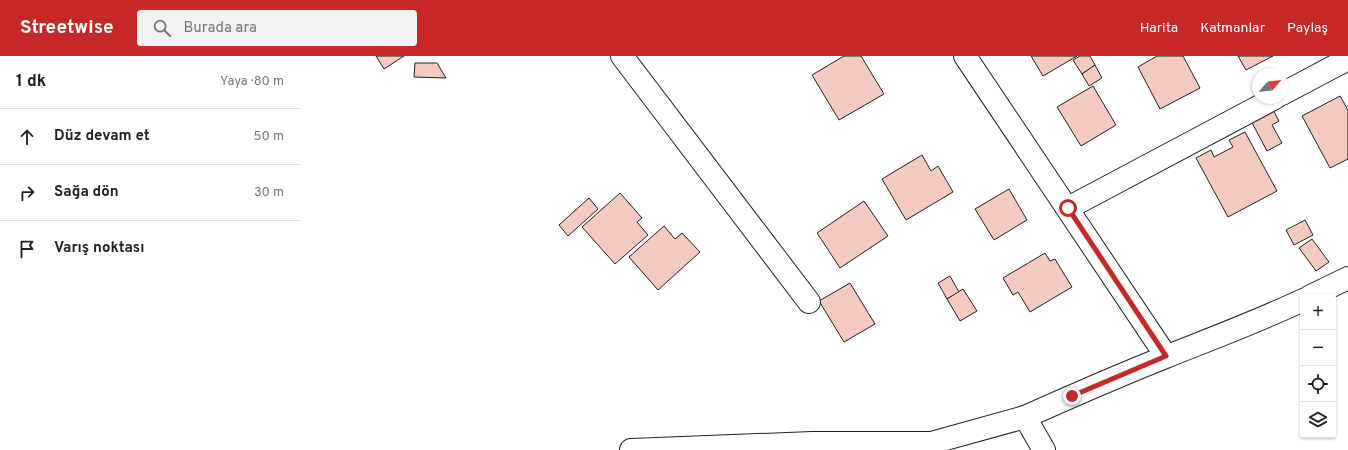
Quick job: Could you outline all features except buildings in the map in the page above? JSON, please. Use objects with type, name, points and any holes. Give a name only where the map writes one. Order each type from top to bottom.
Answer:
[{"type":"street","points":[[622,56],[809,302]]},
{"type":"street","points":[[965,56],[1166,356]]},
{"type":"street","points":[[1288,91],[1348,59]]},
{"type":"street","points":[[1068,208],[1264,104]]},
{"type":"street","points":[[1315,294],[1348,278]]},
{"type":"street","points":[[631,450],[812,443],[931,443],[1025,417],[1166,356],[1277,313],[1300,302]]},
{"type":"street","points":[[1025,417],[1044,450]]},
{"type":"route","points":[[1068,208],[1166,356],[1072,396]]}]
